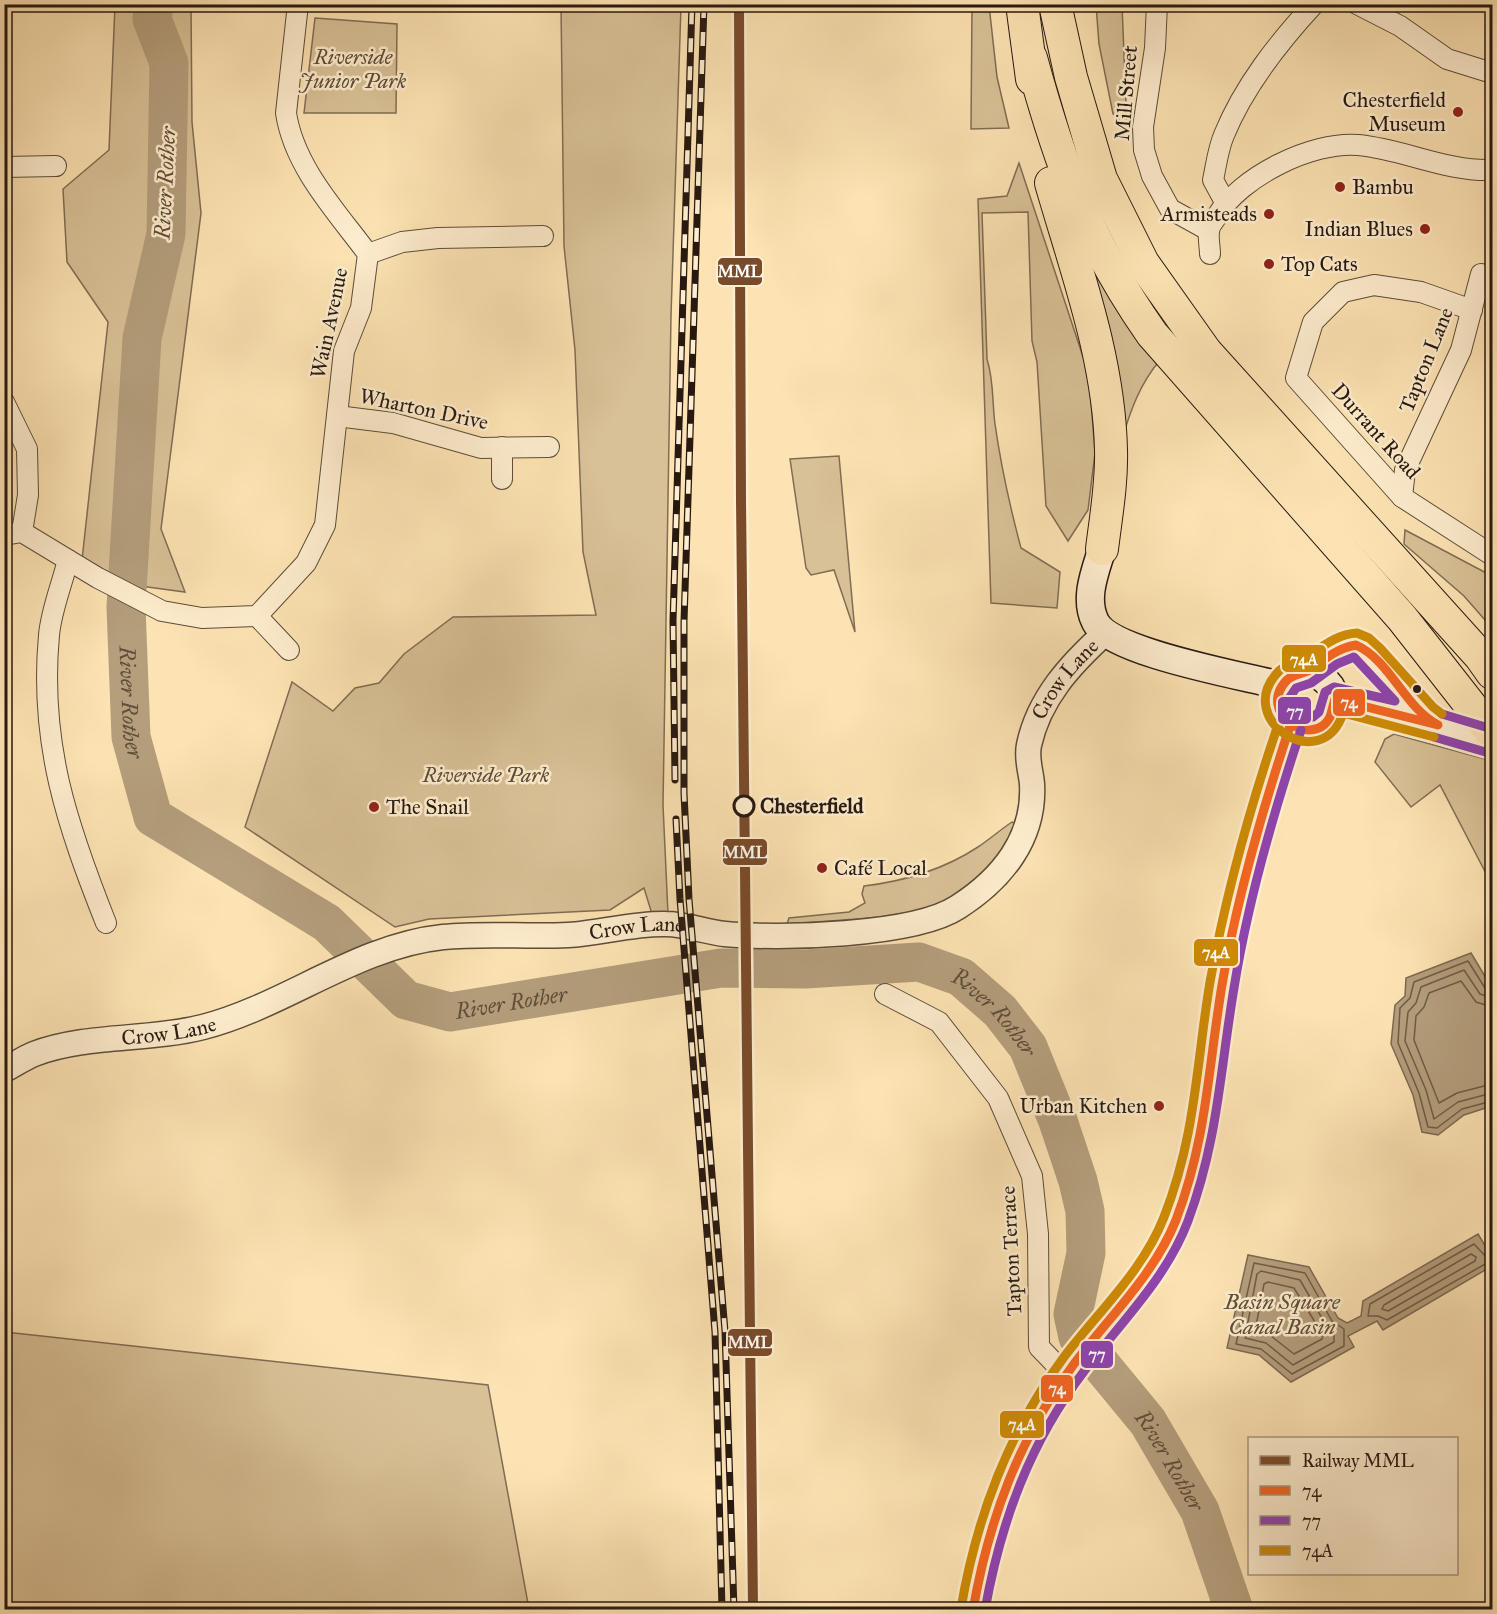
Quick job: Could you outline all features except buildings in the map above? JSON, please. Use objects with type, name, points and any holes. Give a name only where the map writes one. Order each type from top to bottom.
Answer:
[{"type":"highway","points":[[1022,4],[1031,58],[1037,128],[1091,320],[1108,400],[1111,451],[1102,549]]},
{"type":"highway","points":[[1055,4],[1071,77],[1101,179],[1143,263],[1206,352],[1480,656],[1492,673]]},
{"type":"highway","points":[[1031,58],[1049,125],[1080,210],[1098,248],[1130,302],[1152,334],[1402,618],[1492,733]]},
{"type":"main road","points":[[1102,549],[1091,586],[1090,604],[1095,622],[1114,638],[1212,670],[1294,679],[1326,680],[1335,699],[1334,711],[1320,728],[1310,731],[1290,726],[1282,718],[1278,707],[1278,696],[1294,679]]},
{"type":"main road","points":[[1335,699],[1432,723],[1492,741]]},
{"type":"main road","points":[[973,1610],[980,1562],[1005,1479],[1066,1375],[1161,1252],[1190,1178],[1203,1127],[1222,985],[1249,858],[1290,726]]},
{"type":"street","name":"Wain Avenue","points":[[257,616],[306,563],[325,525],[344,351],[361,309],[368,254],[305,166],[288,128],[286,113],[298,4]]},
{"type":"street","name":"Mill Street","points":[[1157,4],[1153,68],[1143,127],[1144,150],[1152,176],[1170,209],[1208,230]]},
{"type":"street","points":[[1225,202],[1212,180],[1223,137],[1243,95],[1269,57],[1314,4]]},
{"type":"street","points":[[1357,4],[1400,26],[1447,59],[1492,73]]},
{"type":"street","points":[[1210,254],[1208,230],[1225,202],[1245,184],[1287,161],[1338,146],[1358,145],[1449,164],[1492,170]]},
{"type":"street","points":[[4,167],[56,166]]},
{"type":"street","points":[[368,254],[402,242],[438,238],[543,236]]},
{"type":"street","name":"Tapton Lane","points":[[1402,497],[1405,470],[1461,350],[1480,274]]},
{"type":"street","name":"Durrant Road","points":[[1472,310],[1421,292],[1374,285],[1343,292],[1313,322],[1296,378],[1402,497],[1492,555]]},
{"type":"street","points":[[4,402],[27,449],[28,495],[13,534],[68,560],[162,611],[202,618],[257,616],[289,650]]},
{"type":"street","name":"Wharton Drive","points":[[337,416],[393,423],[481,448],[549,447]]},
{"type":"street","name":"Wharton Drive","points":[[502,447],[502,479]]},
{"type":"street","points":[[68,560],[49,634],[49,740],[63,807],[106,923]]},
{"type":"street","name":"Crow Lane","points":[[4,1070],[34,1054],[68,1046],[203,1027],[253,1009],[332,973],[396,948],[442,937],[568,935],[664,924],[721,934],[784,936],[853,931],[932,920],[957,908],[1007,866],[1022,842],[1031,814],[1032,782],[1028,758],[1034,729],[1053,687],[1114,638]]},
{"type":"street","points":[[1294,679],[1333,653],[1355,645],[1368,649],[1387,676],[1432,723]]},
{"type":"street","name":"Tapton Terrace","points":[[885,994],[939,1022],[998,1098],[1032,1176],[1038,1234],[1039,1347],[1066,1375]]},
{"type":"green space","points":[[115,5],[191,5],[192,122],[201,213],[161,529],[185,592],[140,586],[82,560],[108,322],[67,262],[63,189],[109,150]]},
{"type":"green space","name":"Riverside Park","points":[[561,5],[681,5],[671,316],[663,805],[668,914],[652,914],[644,888],[610,910],[429,919],[395,927],[245,827],[292,682],[333,711],[355,688],[379,683],[404,654],[453,617],[596,615],[583,552],[575,350],[564,246]]},
{"type":"green space","points":[[972,5],[989,5],[997,77],[1009,128],[971,129]]},
{"type":"green space","points":[[1096,5],[1122,5],[1127,128],[1113,114],[1099,44]]},
{"type":"green space","name":"Riverside Junior Park","points":[[315,18],[397,24],[396,113],[304,113]]},
{"type":"green space","points":[[1019,163],[1089,375],[1095,453],[1088,510],[1068,541],[1046,506],[1037,362],[1032,341],[1028,212],[982,213],[987,359],[1003,471],[1021,548],[1060,572],[1057,608],[991,603],[978,199],[1007,196]]},
{"type":"green space","points":[[1091,249],[1160,360],[1137,397],[1122,439],[1081,255]]},
{"type":"green space","points":[[839,456],[855,632],[834,570],[811,575],[806,568],[790,459]]},
{"type":"green space","points":[[1405,530],[1492,576],[1492,628],[1464,596],[1404,544]]},
{"type":"green space","points":[[1394,734],[1492,761],[1492,885],[1440,785],[1411,807],[1375,762],[1385,739]]},
{"type":"green space","points":[[1012,822],[1022,827],[998,858],[969,887],[947,901],[928,908],[889,916],[787,924],[789,918],[849,912],[865,903],[862,894],[864,886],[909,878],[938,868],[978,847]]},
{"type":"green space","points":[[5,1332],[488,1385],[529,1609],[5,1609]]},
{"type":"water","points":[[1471,953],[1492,988],[1492,1106],[1464,1115],[1438,1135],[1422,1132],[1413,1095],[1391,1044],[1395,1005],[1405,996],[1406,978]]},
{"type":"water","name":"Basin Square Canal Basin","points":[[1478,1234],[1492,1257],[1492,1266],[1383,1330],[1377,1321],[1348,1336],[1354,1347],[1291,1382],[1259,1355],[1227,1348],[1248,1255],[1309,1267],[1338,1318],[1347,1323],[1361,1316],[1363,1301]]},
{"type":"waterway","name":"River Rother","points":[[154,4],[152,19],[169,63],[166,234],[142,338],[126,607],[131,737],[153,817],[327,923],[406,1000],[450,1012],[721,968],[805,969],[919,962],[961,977],[1000,1011],[1028,1047],[1058,1121],[1078,1181],[1085,1211],[1086,1253],[1073,1314],[1078,1337],[1148,1422],[1200,1511],[1234,1610]]},
{"type":"railway","points":[[675,780],[673,621],[692,4]]},
{"type":"railway","points":[[704,4],[684,622],[684,793],[689,899],[725,1331],[734,1610]]},
{"type":"railway","points":[[676,819],[680,899],[715,1332],[722,1610]]},
{"type":"rail line","name":"MML","points":[[739,4],[741,500],[753,1610]]},
{"type":"transit line","name":"74A","points":[[1434,737],[1343,713],[1333,732],[1318,740],[1301,741],[1286,734],[1273,723],[1266,707],[1267,689],[1282,669],[1301,661],[1335,639],[1357,633],[1369,638],[1380,648],[1442,714]]},
{"type":"transit line","name":"74","points":[[1356,645],[1379,662],[1416,707],[1438,725],[1335,699],[1330,717],[1322,726],[1312,730],[1290,723],[1282,715],[1278,704],[1279,692],[1287,680],[1312,669],[1338,651],[1356,645]]},
{"type":"transit line","name":"77","points":[[1354,657],[1395,701],[1334,687],[1325,692],[1319,712],[1313,717],[1304,717],[1293,710],[1290,697],[1296,688],[1311,683],[1337,664],[1354,657]]},
{"type":"transit line","name":"77","points":[[1442,714],[1492,729]]},
{"type":"transit line","name":"74A","points":[[961,1608],[986,1508],[1011,1446],[1044,1386],[1064,1357],[1119,1290],[1144,1255],[1155,1237],[1175,1187],[1189,1129],[1210,982],[1223,916],[1258,786],[1279,722]]},
{"type":"transit line","name":"74","points":[[973,1610],[997,1512],[1022,1450],[1037,1421],[1074,1364],[1156,1259],[1176,1220],[1200,1132],[1222,985],[1235,919],[1260,822],[1290,726]]},
{"type":"transit line","name":"77","points":[[985,1610],[1009,1514],[1033,1454],[1048,1425],[1085,1370],[1155,1281],[1168,1262],[1188,1221],[1212,1134],[1246,922],[1271,825],[1301,730]]},
{"type":"transit line","name":"77","points":[[1434,737],[1489,753]]},
{"type":"place","name":"Chesterfield Museum","points":[[1458,112]]},
{"type":"place","name":"Bambu","points":[[1340,187]]},
{"type":"place","name":"Armisteads","points":[[1269,214]]},
{"type":"place","name":"Indian Blues","points":[[1425,229]]},
{"type":"place","name":"Top Cats","points":[[1269,264]]},
{"type":"place","name":"Chesterfield","points":[[744,806]]},
{"type":"place","name":"The Snail","points":[[374,807]]},
{"type":"place","name":"Café Local","points":[[822,868]]},
{"type":"place","name":"Urban Kitchen","points":[[1159,1106]]}]
